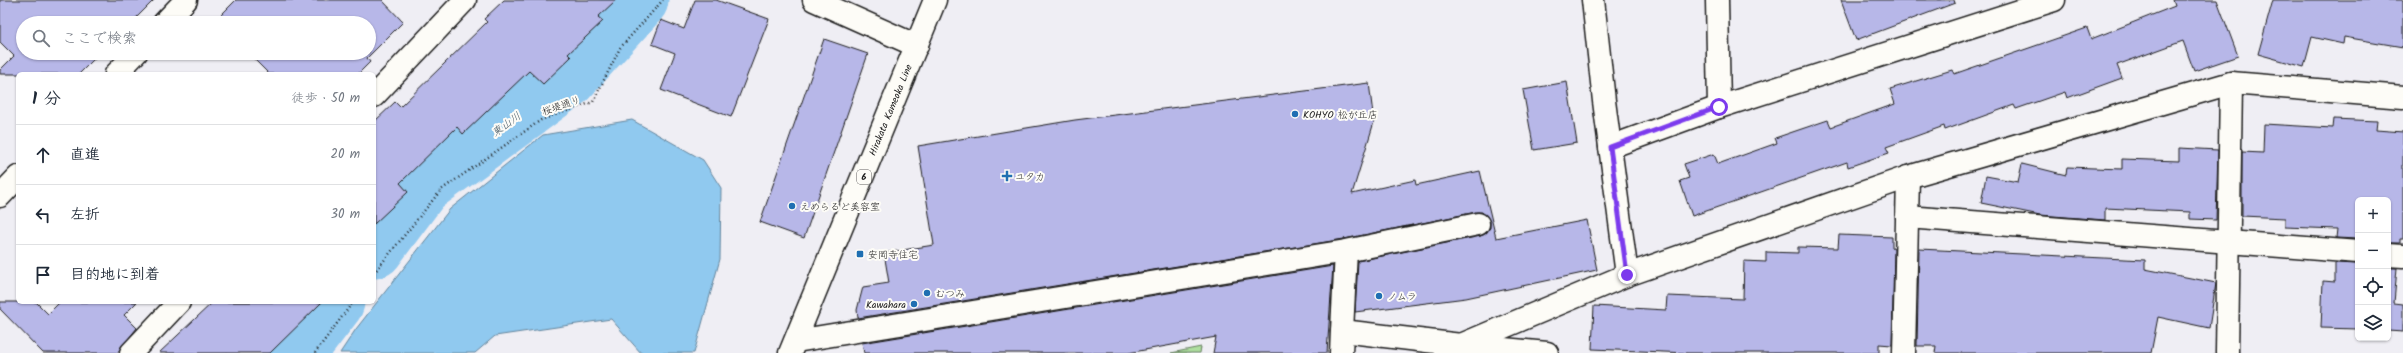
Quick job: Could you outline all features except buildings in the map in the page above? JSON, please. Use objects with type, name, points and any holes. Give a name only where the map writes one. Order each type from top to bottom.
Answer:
[{"type":"street","points":[[171,16],[186,0]]},
{"type":"street","points":[[376,94],[465,0]]},
{"type":"street","points":[[814,0],[917,46]]},
{"type":"street","name":"Hirakata Kameoka Line","points":[[793,347],[937,0]]},
{"type":"street","points":[[1593,0],[1627,275]]},
{"type":"street","points":[[1717,0],[1719,107]]},
{"type":"street","points":[[1610,147],[1719,107],[2054,0]]},
{"type":"street","points":[[118,72],[129,60]]},
{"type":"street","points":[[2227,353],[2230,240],[2231,83]]},
{"type":"street","points":[[1461,345],[1627,275],[1908,177],[2231,83],[2403,97]]},
{"type":"street","points":[[1904,353],[1908,177]]},
{"type":"street","points":[[0,196],[16,179]]},
{"type":"street","points":[[1907,217],[2230,240],[2355,252]]},
{"type":"street","points":[[793,347],[1346,251],[1478,224]]},
{"type":"street","points":[[1341,353],[1346,251]]},
{"type":"street","points":[[2391,255],[2403,256]]},
{"type":"street","points":[[131,353],[177,304]]},
{"type":"street","points":[[1342,331],[1461,345],[1547,353]]},
{"type":"path","name":"桜堤通り","points":[[376,271],[441,190],[541,120],[593,102],[620,48],[663,0]]},
{"type":"path","points":[[315,353],[352,304]]},
{"type":"green space","points":[[1201,347],[1200,353],[1171,353]]},
{"type":"water","points":[[632,120],[703,160],[721,188],[720,259],[694,353],[641,353],[611,319],[495,336],[475,353],[340,353],[356,329],[450,209],[543,135]]},
{"type":"waterway","name":"東山川","points":[[376,246],[421,186],[567,79],[639,0]]},
{"type":"waterway","name":"東山川","points":[[296,353],[333,304]]},
{"type":"place","name":"KOHYO 松が丘店","points":[[1295,114]]},
{"type":"place","name":"ユタカ","points":[[1007,176]]},
{"type":"place","name":"えめらるど美容室","points":[[792,206]]},
{"type":"place","name":"安岡寺住宅","points":[[860,254]]},
{"type":"place","name":"むつみ","points":[[927,293]]},
{"type":"place","name":"ノムラ","points":[[1379,296]]},
{"type":"place","name":"Kawahara","points":[[914,304]]},
{"type":"route","points":[[1627,275],[1610,147],[1719,107]]}]
